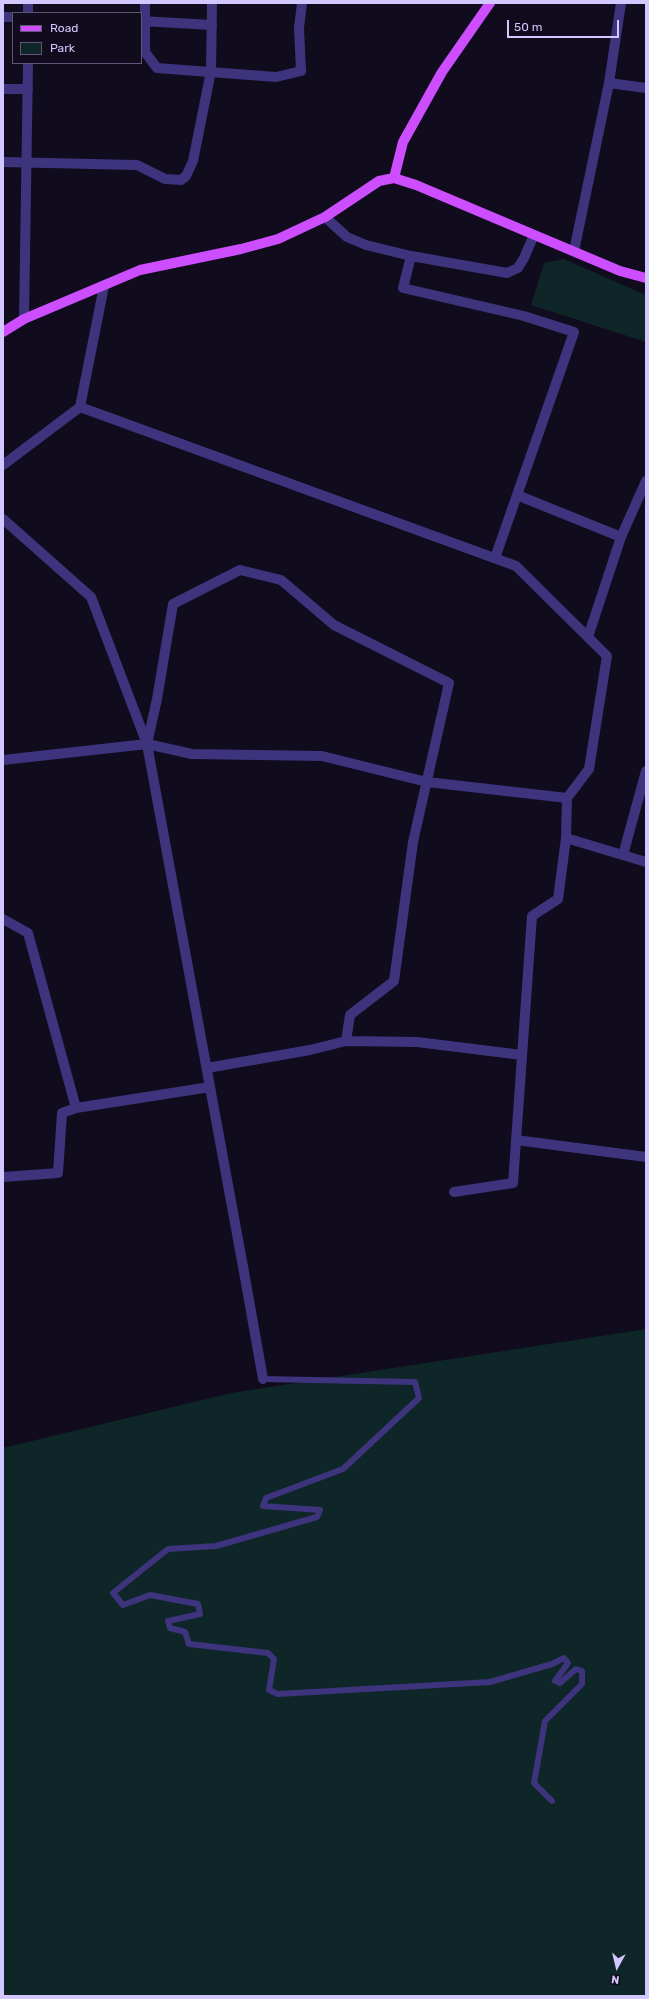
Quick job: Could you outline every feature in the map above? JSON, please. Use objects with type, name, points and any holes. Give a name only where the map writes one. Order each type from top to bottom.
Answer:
[{"type":"main road","points":[[394,178],[403,142],[442,72],[490,3]]},
{"type":"main road","points":[[3,332],[24,319],[140,270],[241,249],[278,239],[325,217],[379,181],[394,178],[416,185],[620,271],[646,278]]},
{"type":"street","points":[[146,3],[143,21],[145,52],[157,68],[276,77],[301,71],[298,28],[302,3]]},
{"type":"street","points":[[3,162],[136,165],[166,179],[181,180],[186,176],[193,161],[211,71],[212,3]]},
{"type":"street","points":[[574,251],[609,83],[621,3]]},
{"type":"street","points":[[143,21],[212,25]]},
{"type":"street","points":[[24,319],[28,64]]},
{"type":"street","points":[[609,83],[646,88]]},
{"type":"street","points":[[3,89],[28,89]]},
{"type":"street","points":[[325,217],[347,236],[366,245],[410,256],[507,273],[518,268],[534,235]]},
{"type":"street","points":[[410,256],[403,288],[524,316],[574,332],[495,558]]},
{"type":"street","points":[[3,465],[80,407],[104,286]]},
{"type":"street","points":[[80,407],[516,566],[607,656],[588,769],[567,798],[566,838],[558,899],[532,916],[513,1183],[454,1192]]},
{"type":"street","points":[[588,637],[621,537],[646,481]]},
{"type":"street","points":[[517,495],[621,537]]},
{"type":"street","points":[[3,519],[92,597],[146,744],[207,1068],[263,1379]]},
{"type":"street","points":[[146,744],[157,699],[173,604],[240,570],[281,580],[334,625],[449,683],[413,842],[394,981],[350,1015],[346,1041]]},
{"type":"street","points":[[3,760],[146,744],[192,754],[322,756],[427,782],[567,798]]},
{"type":"street","points":[[623,855],[646,771]]},
{"type":"street","points":[[566,838],[646,862]]},
{"type":"street","points":[[3,919],[28,933],[76,1108]]},
{"type":"street","points":[[207,1068],[310,1050],[346,1041],[416,1042],[522,1055]]},
{"type":"street","points":[[3,1177],[58,1173],[62,1113],[76,1108],[210,1087]]},
{"type":"street","points":[[516,1140],[646,1157]]},
{"type":"lane","points":[[263,1379],[416,1382],[419,1398],[343,1469],[266,1498],[263,1506],[320,1510],[317,1517],[216,1546],[168,1549],[113,1592],[124,1605],[150,1595],[198,1604],[200,1614],[168,1621],[170,1628],[185,1632],[189,1644],[268,1653],[274,1659],[269,1690],[278,1694],[490,1682],[552,1664],[564,1658],[568,1663],[555,1681],[560,1683],[576,1669],[582,1671],[582,1684],[544,1721],[534,1783],[552,1801]]},
{"type":"green space","points":[[564,259],[646,295],[646,342],[531,305],[544,263]]},
{"type":"green space","points":[[646,1329],[646,1996],[3,1996],[3,1448],[231,1393]]}]
